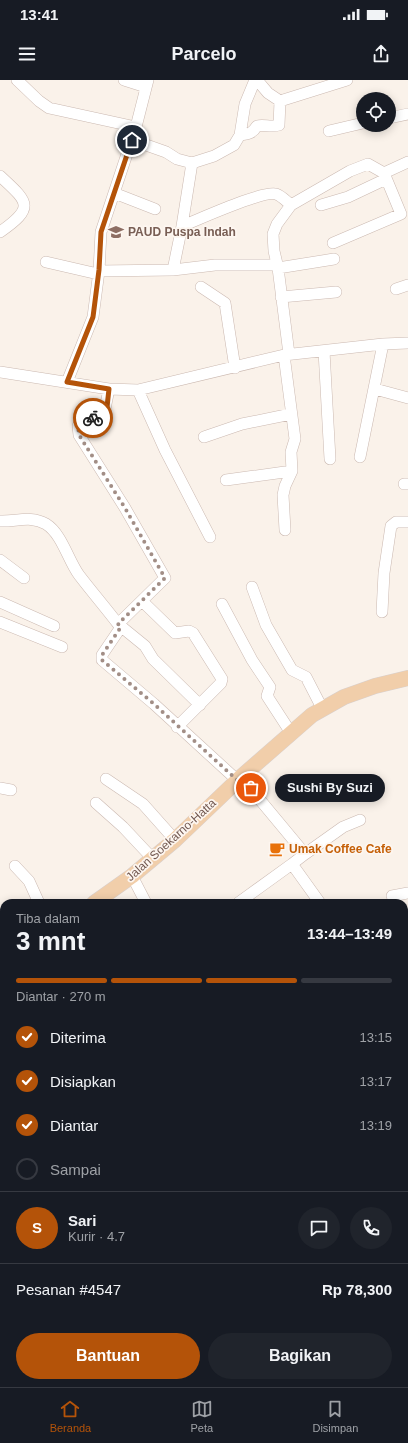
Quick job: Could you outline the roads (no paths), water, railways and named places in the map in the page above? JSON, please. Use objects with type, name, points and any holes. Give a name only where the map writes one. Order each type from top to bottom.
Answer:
[{"type":"main road","name":"Jalan Soekarno-Hatta","points":[[103,899],[175,840],[239,779],[322,708],[359,692],[408,678]]},
{"type":"street","points":[[17,80],[39,101],[49,108],[136,128]]},
{"type":"street","points":[[67,382],[93,317],[101,232],[136,128],[147,83],[124,80]]},
{"type":"street","points":[[132,140],[166,152],[177,159],[192,163],[230,149],[237,141],[240,135],[245,104],[256,80],[268,93],[280,101]]},
{"type":"street","points":[[280,101],[347,80]]},
{"type":"street","points":[[240,135],[253,132],[257,126],[262,125],[268,127],[279,125],[280,101]]},
{"type":"street","points":[[396,117],[408,114]]},
{"type":"street","points":[[329,131],[356,125]]},
{"type":"street","points":[[321,205],[348,197],[408,162]]},
{"type":"street","points":[[173,270],[192,163]]},
{"type":"street","points":[[285,530],[283,495],[284,486],[292,472],[291,452],[295,439],[291,414],[281,297],[273,240],[274,230],[291,205],[350,171],[364,165],[372,165],[385,176],[401,214],[333,242]]},
{"type":"street","points":[[0,176],[22,196],[24,201],[23,208],[18,218],[0,232]]},
{"type":"street","points":[[114,193],[155,209]]},
{"type":"street","points":[[182,226],[228,207],[268,194],[276,194],[291,205]]},
{"type":"street","points":[[46,262],[98,272],[173,270],[215,266],[277,267],[334,259]]},
{"type":"street","points":[[396,289],[408,285]]},
{"type":"street","points":[[201,287],[225,303],[235,368]]},
{"type":"street","points":[[281,297],[336,292]]},
{"type":"street","points":[[0,372],[109,389],[138,390],[286,355],[383,344],[408,343]]},
{"type":"street","points":[[360,457],[383,344]]},
{"type":"street","points":[[324,351],[330,459]]},
{"type":"street","points":[[109,389],[105,409],[78,426],[78,431],[165,578],[120,625],[102,655],[102,660],[154,704],[177,727],[239,779],[305,854]]},
{"type":"street","points":[[375,389],[408,398]]},
{"type":"street","points":[[138,390],[165,450],[210,537]]},
{"type":"street","points":[[204,437],[242,424],[291,414]]},
{"type":"street","points":[[226,480],[292,472]]},
{"type":"street","points":[[0,521],[34,520],[49,526],[57,536],[79,575],[120,625],[145,646],[152,659],[200,705]]},
{"type":"street","points":[[382,612],[384,573],[391,526],[396,522],[408,522]]},
{"type":"street","points":[[0,560],[24,578]]},
{"type":"street","points":[[252,587],[266,625],[292,670],[306,677],[322,708]]},
{"type":"street","points":[[142,601],[174,634],[189,631],[193,633],[222,678],[221,683],[177,727]]},
{"type":"street","points":[[0,602],[54,626]]},
{"type":"street","points":[[222,604],[252,660],[270,686],[267,696],[291,733]]},
{"type":"street","points":[[0,622],[62,647]]},
{"type":"street","points":[[106,779],[143,804],[175,840]]},
{"type":"street","points":[[96,803],[123,827],[153,858]]},
{"type":"street","points":[[244,899],[343,827],[360,820]]},
{"type":"street","points":[[292,864],[317,899]]},
{"type":"street","points":[[15,866],[27,879],[37,899]]},
{"type":"street","points":[[132,876],[144,899]]},
{"type":"street","points":[[392,896],[408,893]]},
{"type":"place","name":"PAUD Puspa Indah","points":[[116,232]]},
{"type":"place","name":"Sushi By Suzi","points":[[251,788]]},
{"type":"place","name":"Umak Coffee Cafe","points":[[277,849]]}]
